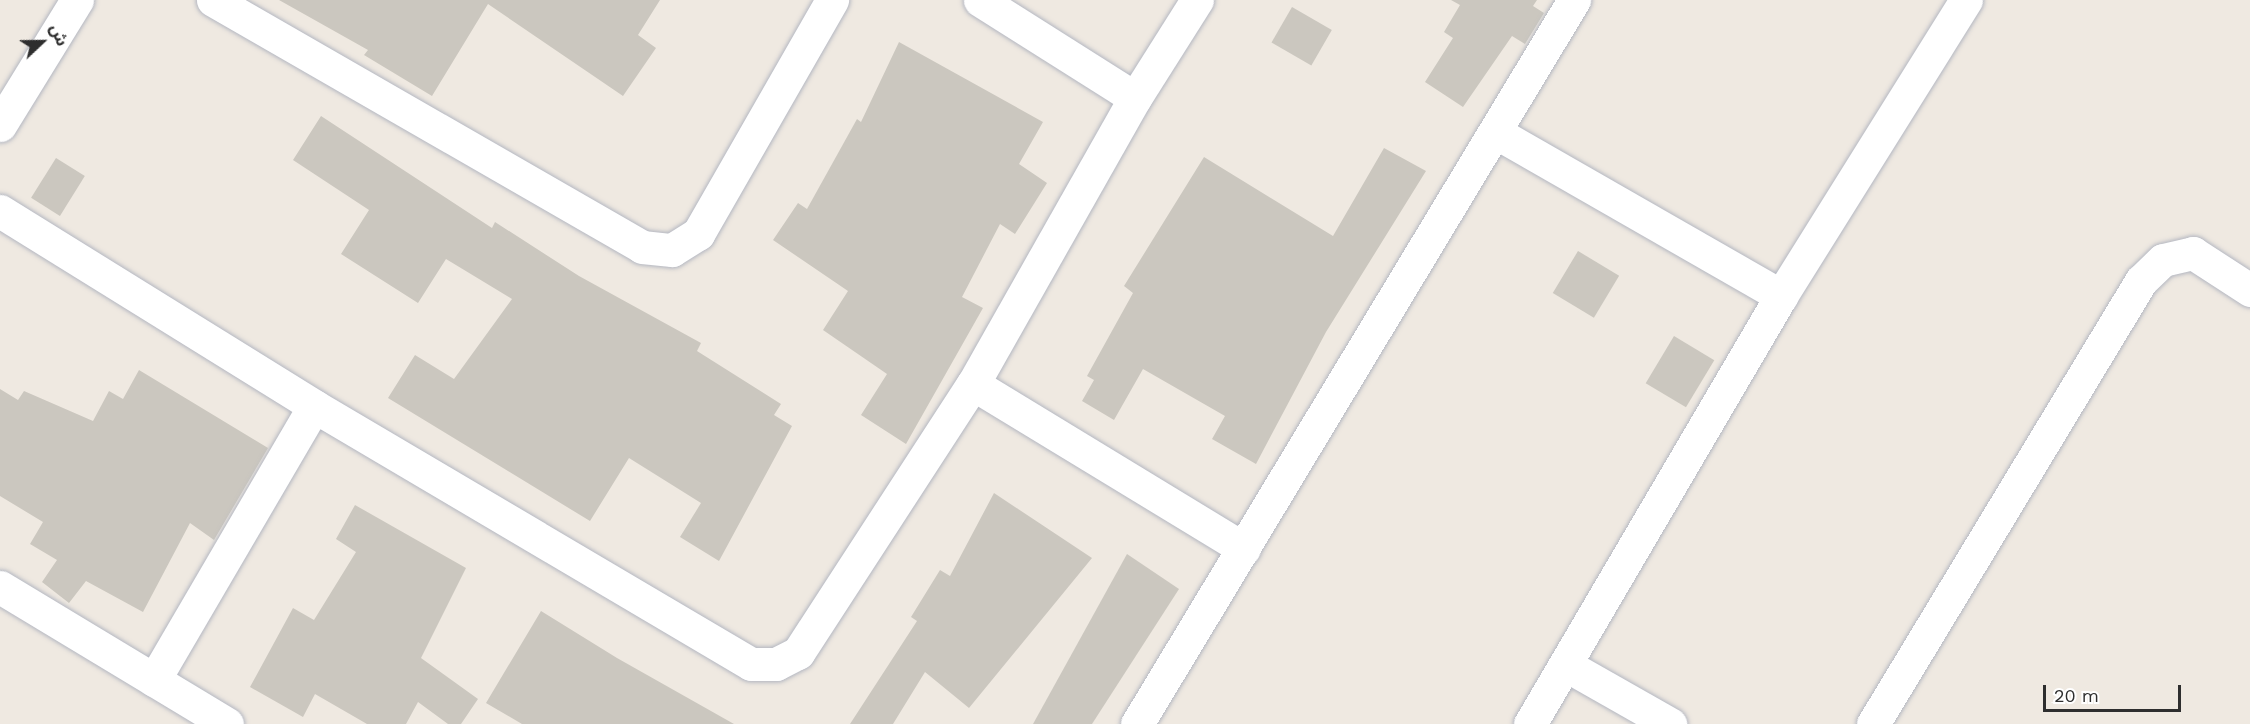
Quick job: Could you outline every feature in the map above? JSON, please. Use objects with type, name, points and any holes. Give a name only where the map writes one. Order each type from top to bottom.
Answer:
[{"type":"street","points":[[0,125],[76,0]]},
{"type":"street","points":[[213,0],[642,247],[672,250],[698,234],[832,0]]},
{"type":"street","points":[[980,0],[1135,98]]},
{"type":"street","points":[[0,211],[314,406],[751,664],[767,664],[798,653],[973,384],[1135,98],[1197,0]]},
{"type":"street","points":[[1137,724],[1574,0]]},
{"type":"street","points":[[1530,724],[1781,296],[1966,0]]},
{"type":"street","points":[[1495,132],[1781,296]]},
{"type":"street","points":[[1873,724],[2142,281],[2163,260],[2193,253],[2250,290]]},
{"type":"street","points":[[973,384],[1244,549]]},
{"type":"street","points":[[154,680],[314,406]]},
{"type":"street","points":[[0,587],[227,724]]},
{"type":"street","points":[[1566,665],[1670,724]]},
{"type":"building","points":[[279,0],[660,0],[638,35],[656,48],[623,96],[488,4],[432,96],[364,55],[368,50]]},
{"type":"building","points":[[1451,0],[1537,0],[1533,6],[1544,13],[1525,44],[1512,36],[1463,107],[1425,82],[1453,38],[1444,32],[1460,5]]},
{"type":"building","points":[[1292,7],[1332,30],[1311,66],[1272,43]]},
{"type":"building","points":[[899,42],[1043,122],[1019,164],[1047,183],[1015,234],[1000,224],[962,297],[983,308],[906,444],[861,415],[887,374],[823,330],[848,291],[773,240],[798,203],[807,209],[857,119],[861,122]]},
{"type":"building","points":[[321,116],[492,228],[495,222],[579,276],[701,343],[697,351],[781,404],[774,415],[792,426],[719,561],[680,537],[701,503],[629,458],[590,521],[388,398],[415,355],[454,379],[512,299],[446,259],[418,303],[341,254],[369,210],[293,160]]},
{"type":"building","points":[[1384,148],[1426,171],[1326,332],[1256,464],[1212,439],[1225,416],[1143,369],[1114,420],[1082,401],[1094,380],[1087,376],[1133,293],[1124,286],[1204,157],[1333,236]]},
{"type":"building","points":[[56,158],[85,176],[60,216],[31,198]]},
{"type":"building","points":[[1578,251],[1619,276],[1594,318],[1553,293]]},
{"type":"building","points":[[1674,336],[1714,360],[1686,407],[1646,383]]},
{"type":"building","points":[[139,370],[268,448],[214,540],[190,523],[143,612],[86,581],[69,603],[42,582],[57,560],[30,544],[43,522],[0,496],[0,389],[18,400],[24,391],[93,421],[109,391],[123,399]]},
{"type":"building","points":[[994,493],[1092,558],[969,708],[925,672],[893,724],[850,724],[917,621],[911,617],[940,570],[950,576]]},
{"type":"building","points":[[355,505],[466,568],[421,658],[478,699],[461,724],[448,724],[418,702],[406,724],[367,724],[315,694],[303,717],[250,687],[293,608],[314,620],[356,552],[336,539]]},
{"type":"building","points":[[1127,554],[1179,589],[1092,724],[1033,724]]},
{"type":"building","points":[[541,611],[617,658],[734,724],[522,724],[486,703]]}]
